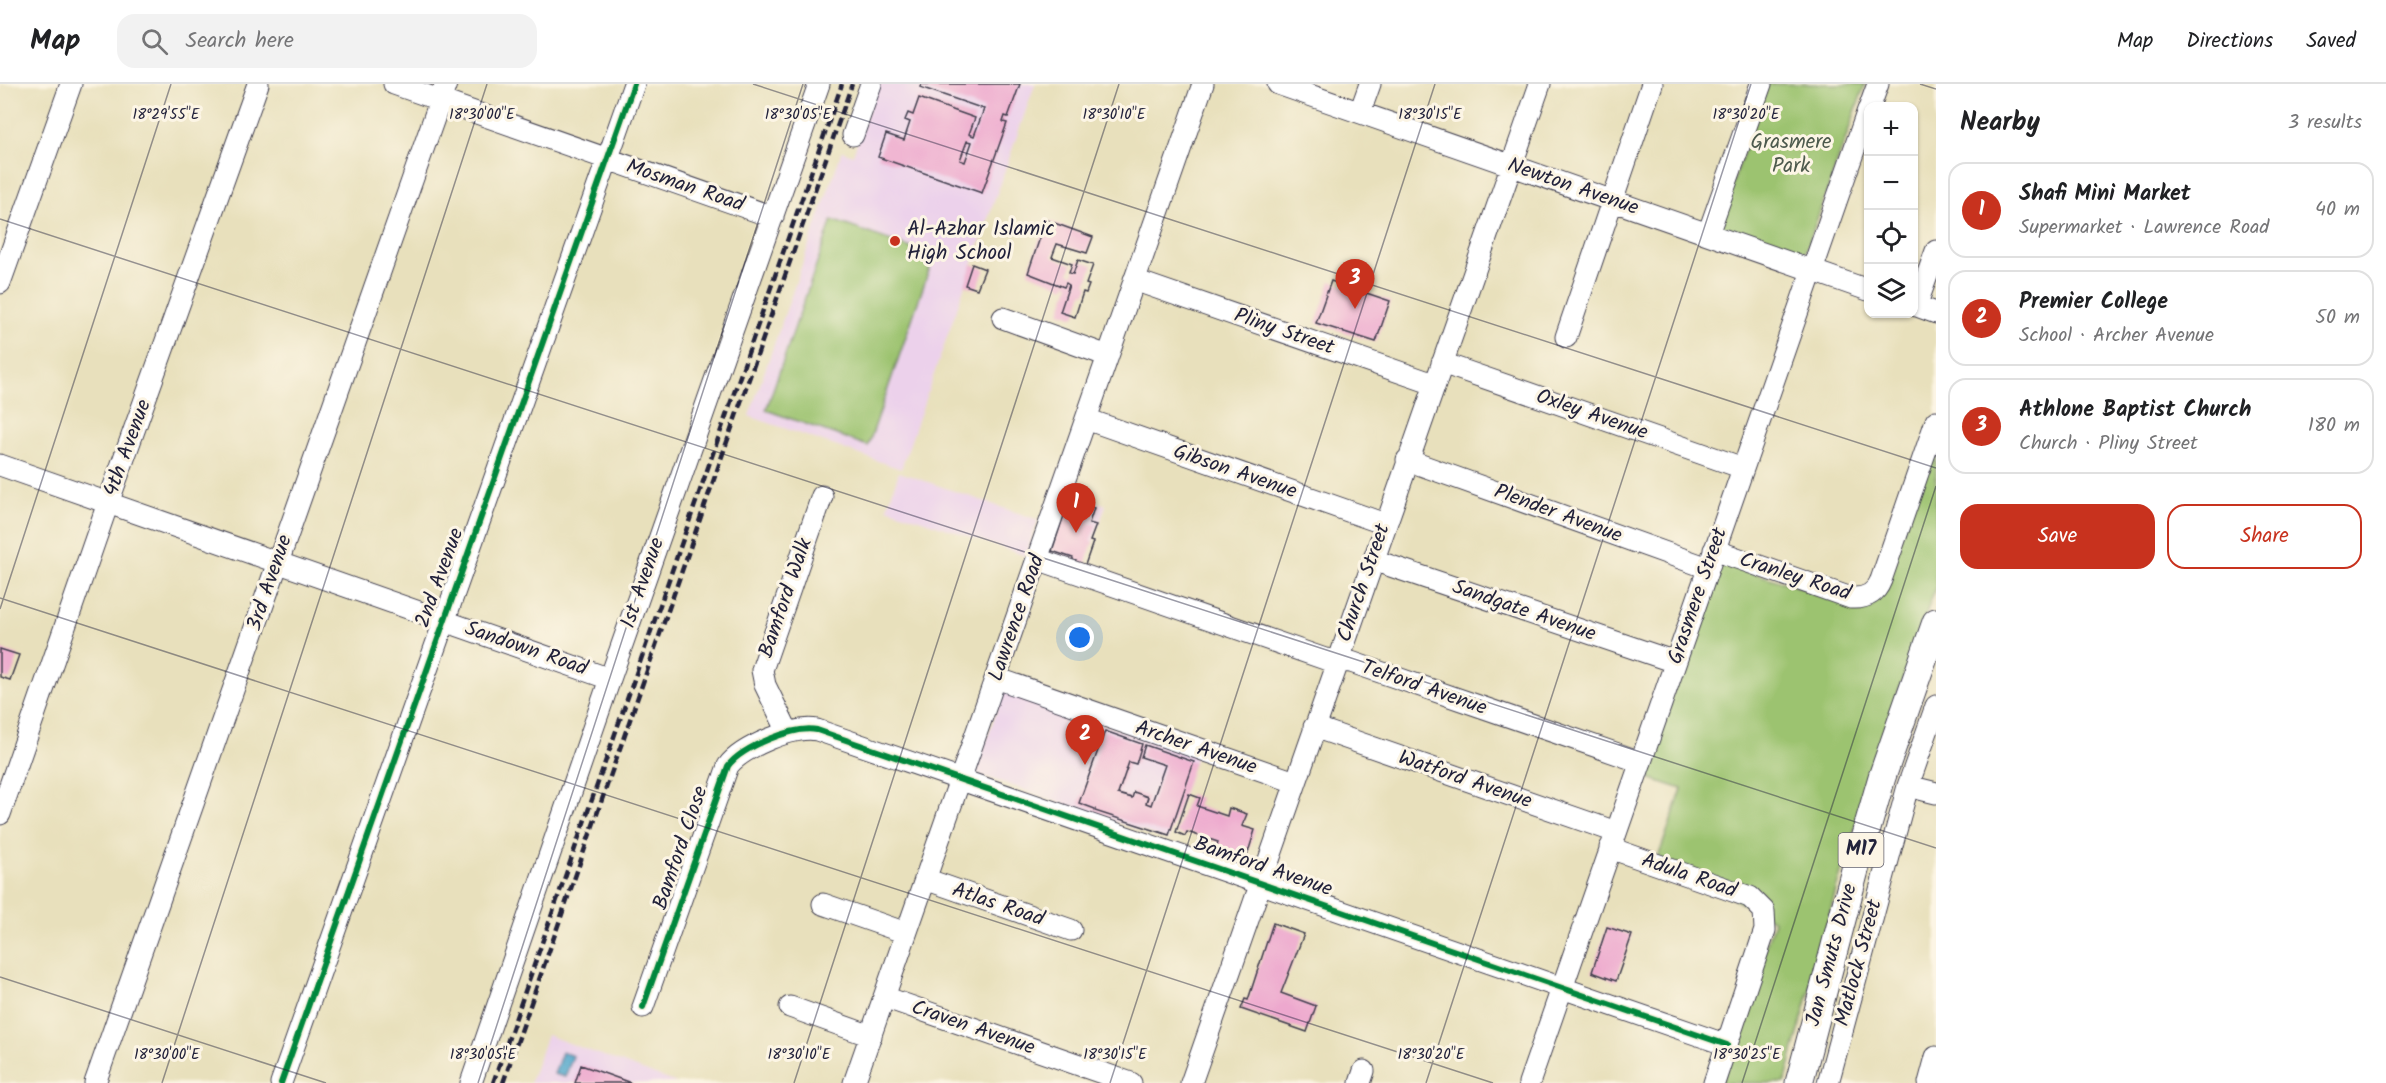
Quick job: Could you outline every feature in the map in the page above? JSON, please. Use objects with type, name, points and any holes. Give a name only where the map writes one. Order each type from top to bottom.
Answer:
[{"type":"main road","name":"Jan Smuts Drive","points":[[1799,1083],[1882,777],[1936,622]]},
{"type":"street","points":[[0,283],[70,84]]},
{"type":"street","name":"4th Avenue","points":[[0,814],[108,503],[258,84]]},
{"type":"street","name":"Mosman Road","points":[[394,84],[444,92],[608,159],[773,217]]},
{"type":"street","name":"2nd Avenue","points":[[281,1083],[442,620],[634,84]]},
{"type":"street","name":"1st Avenue","points":[[471,1083],[819,84]]},
{"type":"street","points":[[853,135],[871,84]]},
{"type":"street","name":"Lawrence Road","points":[[854,1083],[1203,84]]},
{"type":"street","name":"Newton Avenue","points":[[1278,84],[1864,288]]},
{"type":"street","points":[[1360,112],[1370,84]]},
{"type":"street","name":"Church Street","points":[[1191,1083],[1540,84]]},
{"type":"street","points":[[1566,337],[1652,84]]},
{"type":"street","points":[[1708,234],[1761,84]]},
{"type":"street","name":"Grasmere Street","points":[[1871,102],[1878,84]]},
{"type":"street","name":"3rd Avenue","points":[[95,1083],[444,92]]},
{"type":"street","name":"Grasmere Street","points":[[1528,1083],[1864,122]]},
{"type":"street","points":[[1922,308],[1936,251]]},
{"type":"street","name":"Pliny Street","points":[[1134,279],[1434,384]]},
{"type":"street","points":[[1003,318],[1108,356]]},
{"type":"street","name":"Oxley Avenue","points":[[1442,363],[1743,468]]},
{"type":"street","name":"Gibson Avenue","points":[[1086,419],[1385,524]]},
{"type":"street","name":"Cranley Road","points":[[1711,559],[1851,598],[1871,594],[1881,580],[1936,421]]},
{"type":"street","name":"Plender Avenue","points":[[1407,460],[1711,559]]},
{"type":"street","name":"Sandown Road","points":[[0,465],[610,679]]},
{"type":"street","name":"Bamford Walk","points":[[788,732],[765,685],[762,670],[822,496]]},
{"type":"street","name":"Telford Avenue","points":[[1037,559],[1314,656],[1351,662],[1641,762]]},
{"type":"street","name":"Sandgate Avenue","points":[[1372,560],[1675,662]]},
{"type":"street","name":"Archer Avenue","points":[[996,678],[1295,782]]},
{"type":"street","name":"Matlock Street","points":[[1828,1083],[1908,786],[1936,706]]},
{"type":"street","name":"Watford Avenue","points":[[1314,727],[1613,840]]},
{"type":"street","name":"Bamford Avenue","points":[[788,732],[802,729],[817,730],[1727,1045]]},
{"type":"street","name":"Bamford Close","points":[[643,1007],[728,766],[743,752],[788,732]]},
{"type":"street","points":[[1908,786],[1936,793]]},
{"type":"street","name":"Adula Road","points":[[1613,840],[1750,897],[1764,911],[1765,930],[1727,1045]]},
{"type":"street","name":"Atlas Road","points":[[925,879],[1071,930]]},
{"type":"street","points":[[823,904],[906,933]]},
{"type":"street","name":"Craven Avenue","points":[[884,997],[1131,1083]]},
{"type":"street","points":[[790,1007],[871,1036]]},
{"type":"street","points":[[1714,1083],[1727,1045]]},
{"type":"street","points":[[1929,1083],[1936,1057]]},
{"type":"shaded area","name":"Al-Azhar Islamic High School","points":[[877,84],[1035,84],[901,469],[749,416],[842,151],[853,155]]},
{"type":"shaded area","points":[[899,472],[1038,520],[1026,556],[887,508]]},
{"type":"shaded area","points":[[1068,492],[1106,505],[1084,568],[1049,553]]},
{"type":"shaded area","points":[[1004,690],[1196,756],[1168,840],[975,773]]},
{"type":"shaded area","points":[[547,1035],[677,1083],[530,1083]]},
{"type":"green space","name":"Grasmere Park","points":[[1768,84],[1865,84],[1802,257],[1722,231],[1718,225]]},
{"type":"green space","points":[[832,220],[934,256],[868,446],[766,410]]},
{"type":"green space","points":[[1936,443],[1936,586],[1891,711],[1837,886],[1785,1083],[1721,1083],[1774,921],[1658,858],[1682,789],[1642,776],[1717,562],[1865,607],[1875,603]]},
{"type":"water","points":[[562,1052],[573,1056],[565,1077],[554,1074]]},
{"type":"building","points":[[921,84],[1020,84],[1008,117],[1005,116],[1003,122],[1007,123],[982,193],[878,157],[886,134],[904,140],[910,122],[905,120],[908,113],[913,115],[919,98],[975,118],[969,134],[974,136],[984,109],[920,87]],"holes":[[[967,141],[972,142],[965,162],[960,160]]]},
{"type":"building","points":[[1046,220],[1093,237],[1087,253],[1057,244],[1052,257],[1072,264],[1069,273],[1073,274],[1078,260],[1093,265],[1086,284],[1089,285],[1086,293],[1083,292],[1075,317],[1060,312],[1069,285],[1066,283],[1064,287],[1028,273]]},
{"type":"building","points":[[972,264],[985,269],[977,289],[965,285]]},
{"type":"building","points":[[1331,281],[1390,301],[1376,342],[1316,323]]},
{"type":"building","points":[[1069,500],[1094,508],[1089,523],[1096,525],[1085,565],[1052,551]]},
{"type":"building","points":[[0,649],[19,655],[10,680],[0,677]]},
{"type":"building","points":[[1105,731],[1142,744],[1136,764],[1129,762],[1118,794],[1132,798],[1134,792],[1148,797],[1146,803],[1151,805],[1165,765],[1141,757],[1145,745],[1194,762],[1169,835],[1095,811],[1079,803]]},
{"type":"building","points":[[1189,794],[1200,798],[1197,806],[1227,816],[1229,808],[1247,814],[1242,826],[1255,830],[1246,859],[1215,850],[1218,842],[1187,832],[1185,836],[1176,832]]},
{"type":"building","points":[[1273,923],[1304,934],[1281,993],[1316,1006],[1307,1032],[1241,1009],[1245,999],[1248,1000]]},
{"type":"building","points":[[1607,927],[1632,935],[1616,981],[1592,972]]},
{"type":"building","points":[[581,1065],[631,1083],[575,1083]]},
{"type":"railway","points":[[493,1083],[842,84]]},
{"type":"railway","points":[[503,1083],[852,84]]},
{"type":"cycle path","points":[[281,1083],[634,84]]},
{"type":"cycle path","points":[[643,1007],[728,766],[757,745],[783,734],[807,729],[817,730],[1727,1045]]},
{"type":"place","name":"Al-Azhar Islamic High School","points":[[895,241]]},
{"type":"place","name":"Athlone Baptist Church","points":[[1355,309]]},
{"type":"place","name":"Shafi Mini Market","points":[[1076,533]]},
{"type":"place","name":"Premier College","points":[[1085,765]]}]
